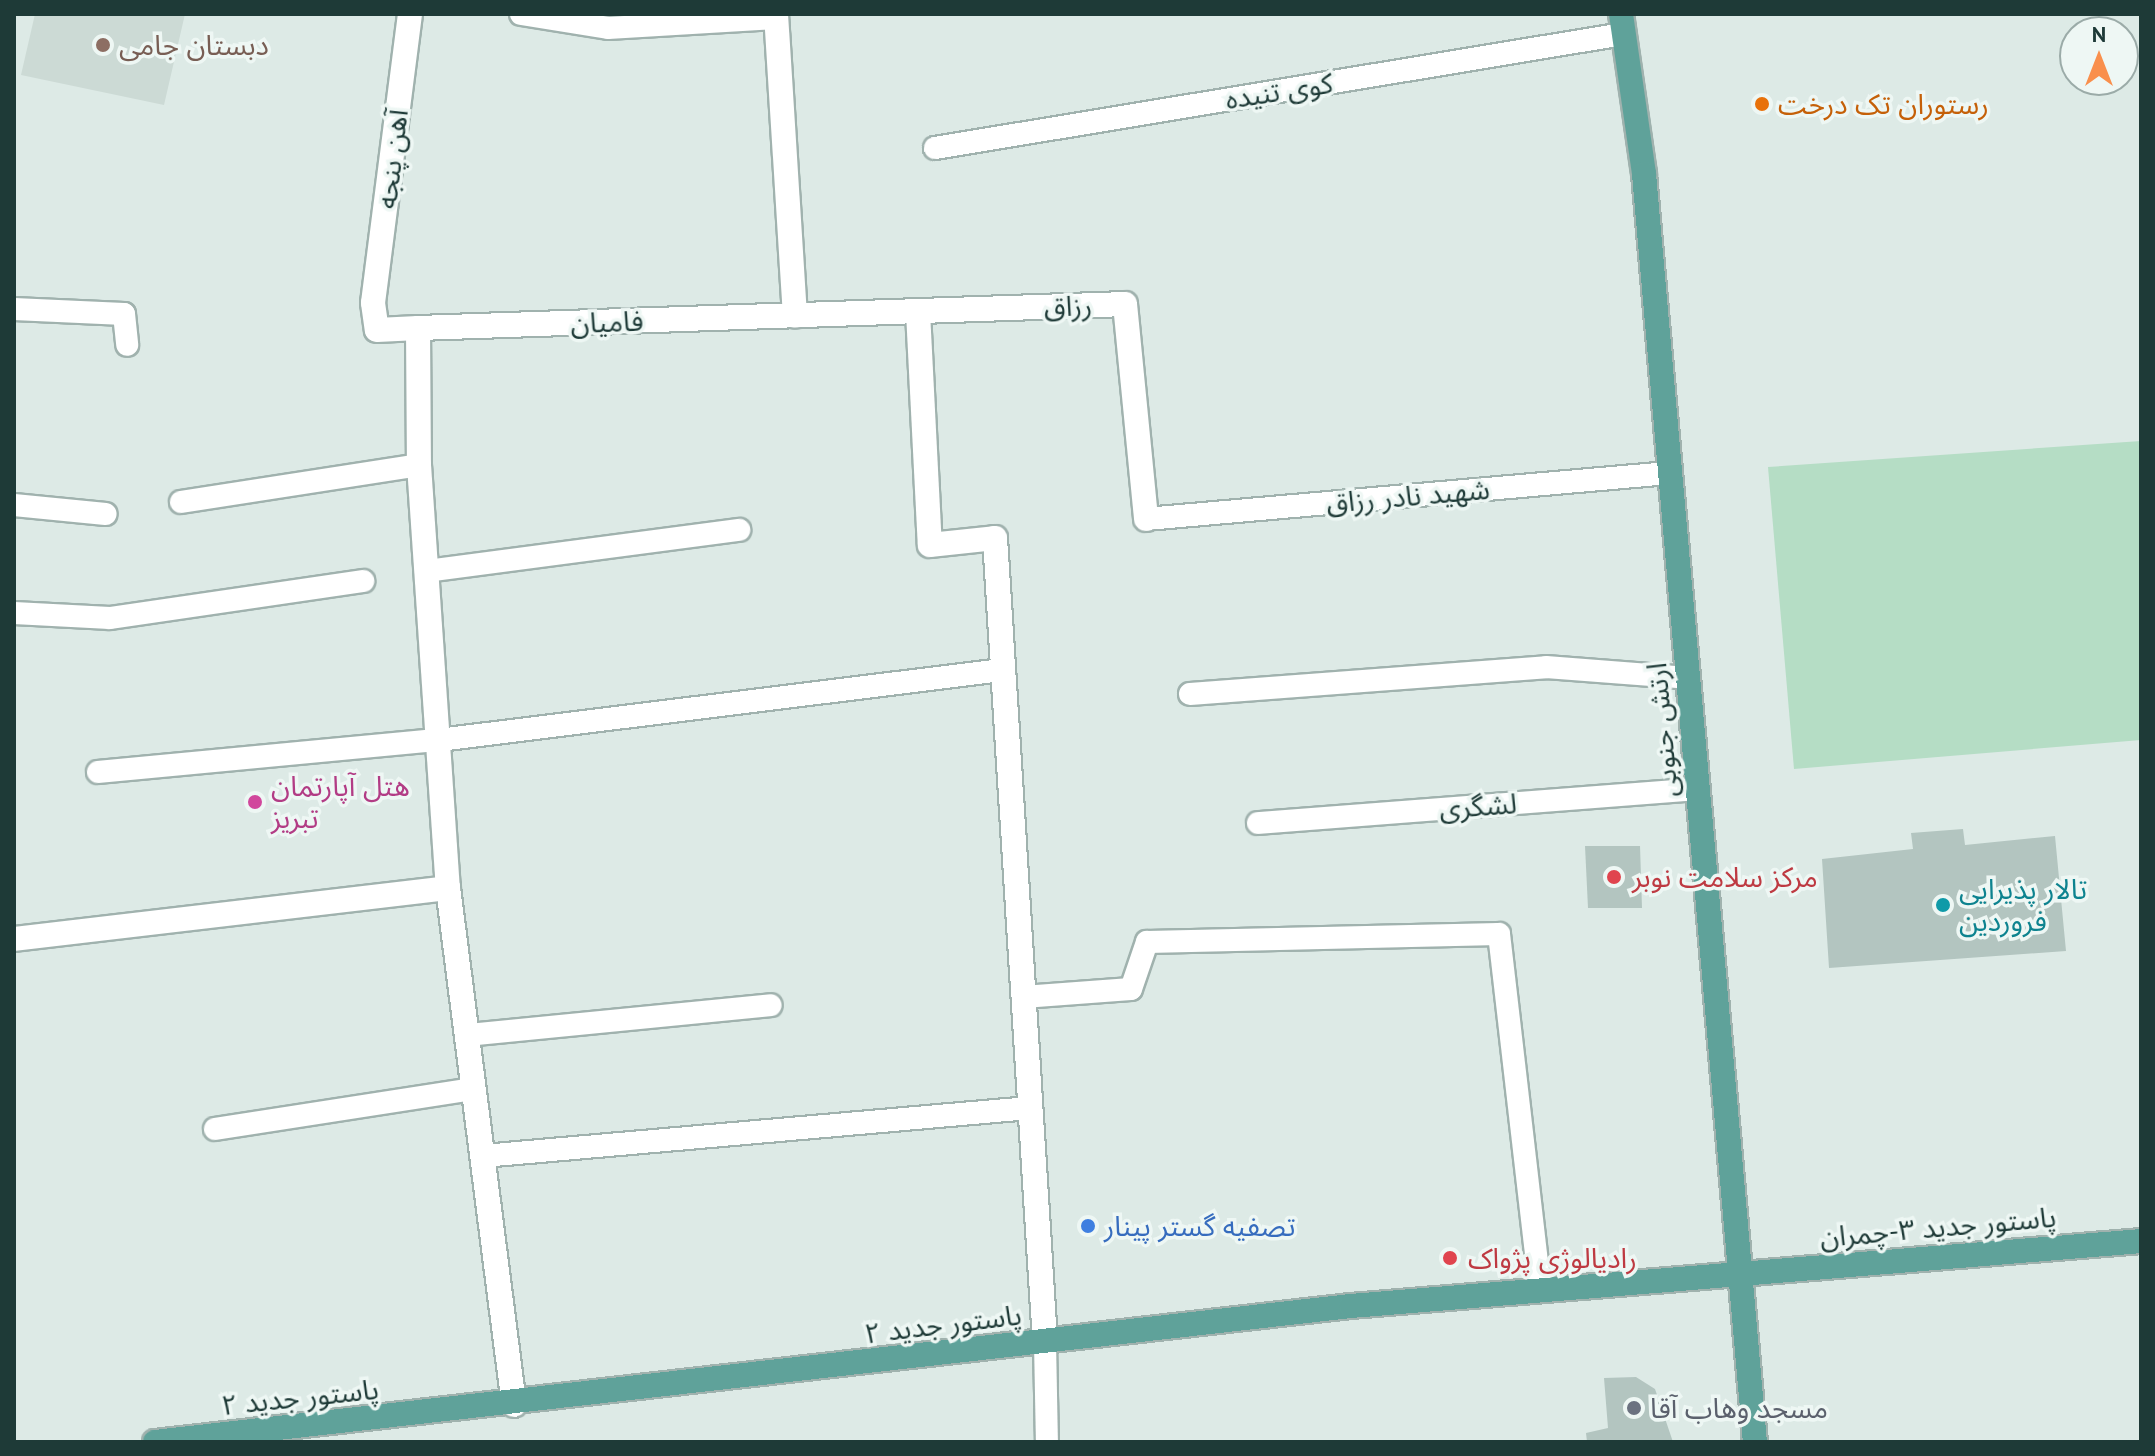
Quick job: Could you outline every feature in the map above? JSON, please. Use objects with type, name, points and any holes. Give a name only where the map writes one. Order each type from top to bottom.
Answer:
[{"type":"main road","name":"ارتش جنوبی","points":[[1622,24],[1644,174],[1755,1442]]},
{"type":"main road","name":"پاستور جدید ۳-چمران","points":[[1739,1274],[2141,1241]]},
{"type":"main road","name":"پاستور جدید ۲","points":[[155,1442],[514,1405],[1045,1342],[1540,1290],[1739,1274]]},
{"type":"street","name":"آهن پنجه","points":[[373,303],[410,14]]},
{"type":"street","points":[[776,16],[795,315]]},
{"type":"street","name":"فامیان","points":[[373,303],[377,330],[795,315]]},
{"type":"street","name":"رزاق","points":[[795,315],[1125,304],[1146,519]]},
{"type":"street","points":[[918,312],[930,545],[995,538],[1045,1342]]},
{"type":"street","points":[[418,328],[419,465],[448,888],[514,1405]]},
{"type":"street","points":[[14,939],[448,888]]},
{"type":"lane","points":[[521,14],[608,28],[776,16]]},
{"type":"lane","name":"کوی تنیده","points":[[935,148],[1622,24]]},
{"type":"lane","points":[[14,309],[124,314],[127,345]]},
{"type":"lane","points":[[181,502],[419,465]]},
{"type":"lane","name":"شهید نادر رزاق","points":[[1146,519],[1669,473]]},
{"type":"lane","points":[[14,505],[106,514]]},
{"type":"lane","points":[[427,571],[739,530]]},
{"type":"lane","points":[[14,613],[110,618],[363,581]]},
{"type":"lane","points":[[1190,694],[1546,667],[1688,678]]},
{"type":"lane","points":[[98,772],[439,740],[1002,670]]},
{"type":"lane","name":"لشگری","points":[[1258,823],[1697,789]]},
{"type":"lane","points":[[1023,997],[1131,989],[1147,942],[1499,934],[1540,1290]]},
{"type":"lane","points":[[467,1035],[771,1005]]},
{"type":"lane","points":[[215,1129],[474,1089]]},
{"type":"lane","points":[[483,1156],[1029,1108]]},
{"type":"lane","points":[[1045,1342],[1047,1442]]},
{"type":"shaded area","name":"دبستان جامی","points":[[35,14],[185,14],[164,105],[21,75]]},
{"type":"green space","points":[[2141,441],[2141,740],[1794,769],[1768,467]]},
{"type":"building","name":"تالار پذیرایی فروردین","points":[[1963,829],[1965,845],[2055,836],[2066,951],[1829,968],[1822,859],[1913,849],[1911,833]]},
{"type":"building","name":"مرکز سلامت نوبر","points":[[1585,846],[1640,846],[1642,908],[1588,908]]},
{"type":"building","name":"مسجد وهاب آقا","points":[[1636,1377],[1655,1389],[1673,1442],[1587,1442],[1586,1433],[1608,1428],[1604,1378]]},
{"type":"place","name":"دبستان جامی","points":[[103,45]]},
{"type":"place","name":"رستوران تک درخت","points":[[1762,104]]},
{"type":"place","name":"هتل آپارتمان تبریز","points":[[255,802]]},
{"type":"place","name":"مرکز سلامت نوبر","points":[[1614,877]]},
{"type":"place","name":"تالار پذیرایی فروردین","points":[[1943,905]]},
{"type":"place","name":"تصفیه گستر پینار","points":[[1088,1226]]},
{"type":"place","name":"رادیالوژی پژواک","points":[[1450,1258]]},
{"type":"place","name":"مسجد وهاب آقا","points":[[1634,1408]]}]
